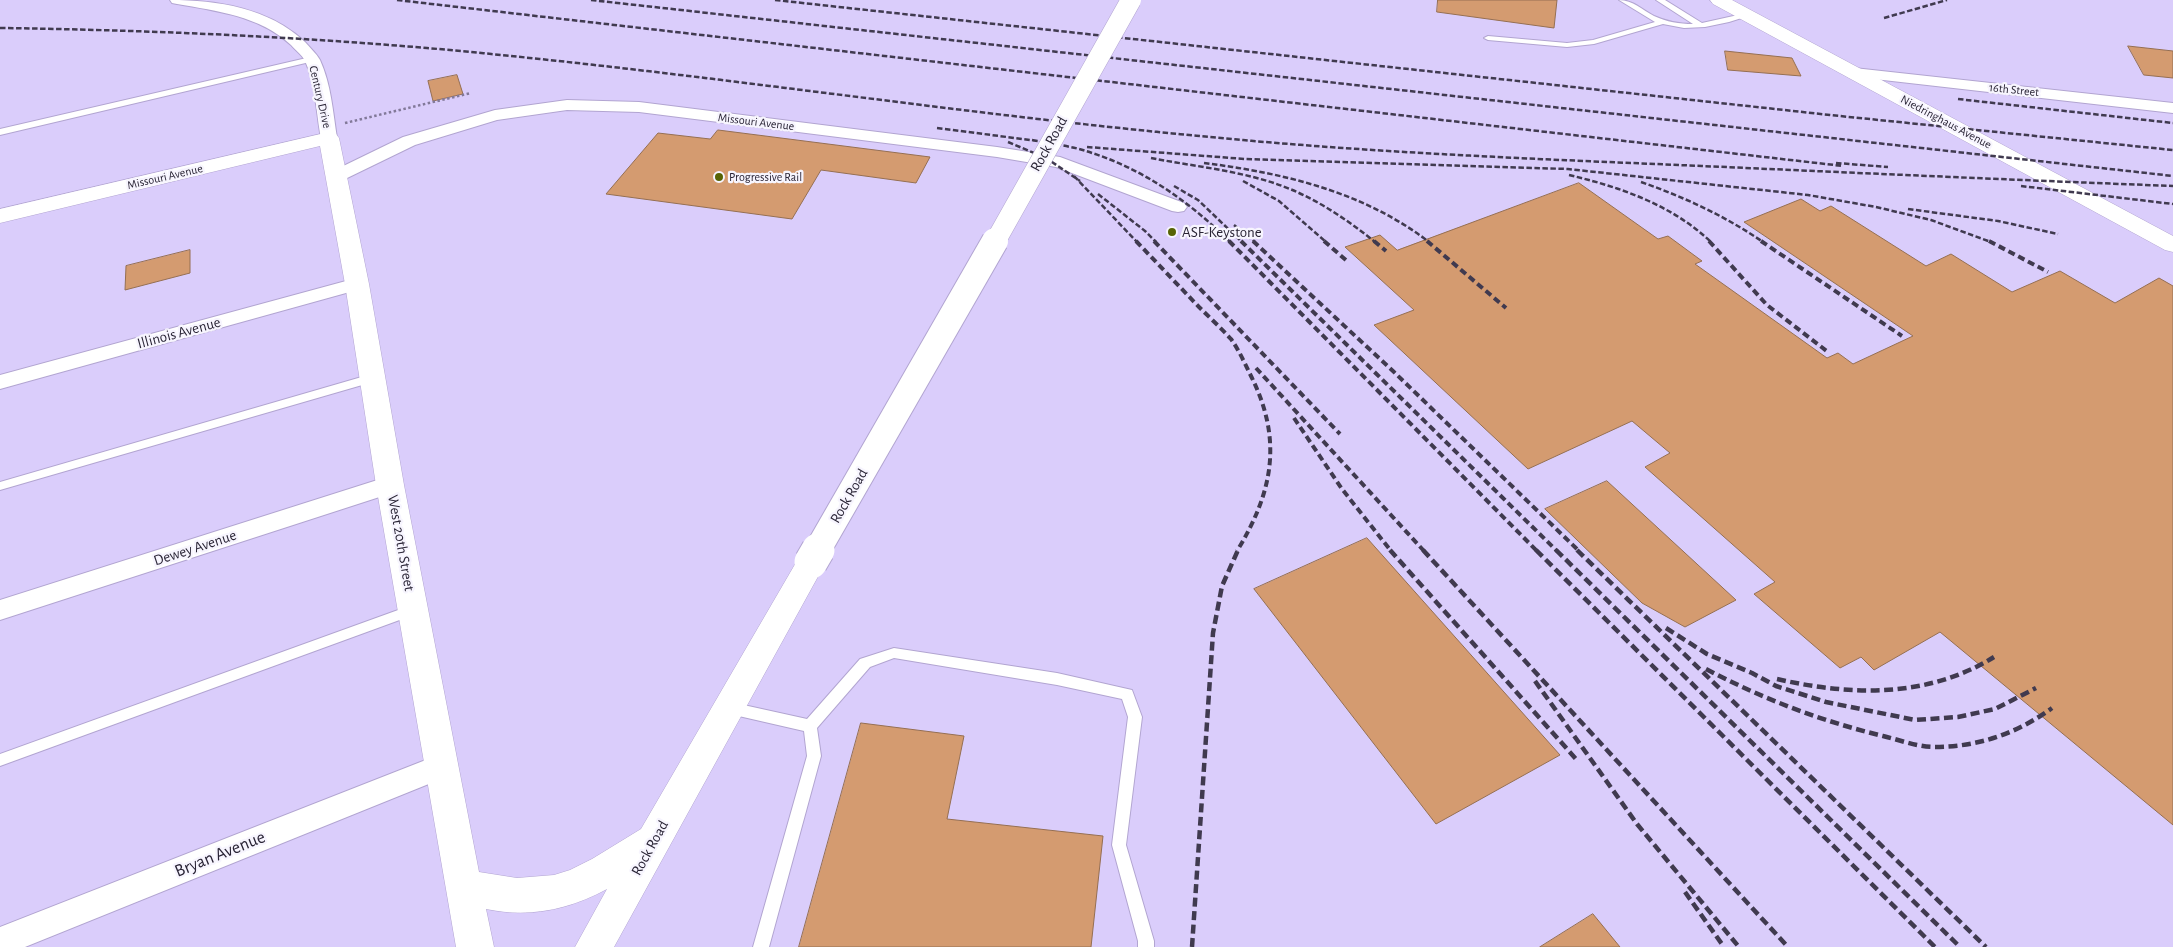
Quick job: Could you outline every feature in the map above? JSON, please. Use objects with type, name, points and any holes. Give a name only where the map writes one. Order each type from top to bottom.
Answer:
[{"type":"street","name":"Century Drive","points":[[177,0],[223,8],[253,16],[276,25],[294,38],[312,59],[328,132]]},
{"type":"street","name":"Rock Road","points":[[594,947],[811,562],[952,318],[1130,0]]},
{"type":"street","name":"Niedringhaus Avenue","points":[[1719,0],[2173,245]]},
{"type":"street","name":"16th Street","points":[[1854,73],[2173,108]]},
{"type":"street","name":"Missouri Avenue","points":[[337,176],[409,142],[495,115],[567,105],[639,107],[997,152],[1060,162],[1178,208]]},
{"type":"street","name":"West 20th Street","points":[[328,132],[357,284],[390,485],[475,947]]},
{"type":"street","name":"Missouri Avenue","points":[[0,216],[328,132]]},
{"type":"street","name":"Illinois Avenue","points":[[0,382],[357,284]]},
{"type":"street","name":"Dewey Avenue","points":[[0,610],[390,485]]},
{"type":"street","name":"Bryan Avenue","points":[[0,942],[441,766]]},
{"type":"street","points":[[464,887],[517,896],[559,892],[599,875],[655,840]]},
{"type":"lane","points":[[1623,0],[1662,22],[1681,26],[1716,24],[1747,15]]},
{"type":"lane","points":[[1660,0],[1700,25]]},
{"type":"lane","points":[[1488,38],[1567,45],[1594,42],[1662,22]]},
{"type":"lane","points":[[0,132],[312,59]]},
{"type":"lane","points":[[0,486],[372,378]]},
{"type":"lane","points":[[0,760],[413,610]]},
{"type":"lane","points":[[761,947],[814,756],[810,726],[865,663],[894,653],[1057,678],[1128,694],[1134,717],[1119,845],[1146,941],[1146,947]]},
{"type":"lane","points":[[728,708],[810,726]]},
{"type":"path","points":[[328,132],[471,93]]},
{"type":"building","points":[[1438,0],[1557,0],[1554,28],[1437,12]]},
{"type":"building","points":[[2128,46],[2173,51],[2173,78],[2144,75]]},
{"type":"building","points":[[1725,51],[1792,58],[1801,76],[1728,70]]},
{"type":"building","points":[[457,75],[463,94],[433,101],[428,81]]},
{"type":"building","name":"Progressive Rail","points":[[718,130],[930,157],[916,183],[821,170],[792,219],[606,194],[658,133],[710,139]]},
{"type":"building","points":[[1579,183],[1658,239],[1668,236],[1702,261],[1695,264],[1827,358],[1838,353],[1853,364],[1913,336],[1744,222],[1801,199],[1820,211],[1831,206],[1926,266],[1951,254],[2012,292],[2060,271],[2115,303],[2159,278],[2173,286],[2173,825],[1940,632],[1874,670],[1861,657],[1840,668],[1754,594],[1775,582],[1645,467],[1670,453],[1632,421],[1528,469],[1374,325],[1414,310],[1345,247],[1380,235],[1397,250]]},
{"type":"building","points":[[190,250],[190,273],[125,290],[126,266]]},
{"type":"building","points":[[1607,481],[1736,600],[1685,627],[1642,603],[1545,509]]},
{"type":"building","points":[[1367,538],[1560,755],[1436,824],[1254,589]]},
{"type":"building","points":[[861,723],[964,736],[947,819],[1103,836],[1091,947],[799,947]]},
{"type":"building","points":[[1593,914],[1620,947],[1540,947]]},
{"type":"railway","points":[[397,0],[1843,166]]},
{"type":"railway","points":[[591,0],[2173,176]]},
{"type":"railway","points":[[775,0],[1830,115],[2173,150]]},
{"type":"railway","points":[[1884,18],[1947,0]]},
{"type":"railway","points":[[0,28],[214,34],[427,48],[623,68],[1014,116],[1272,143],[1518,158],[2173,186]]},
{"type":"railway","points":[[1958,99],[2173,123]]},
{"type":"railway","points":[[937,128],[1036,141]]},
{"type":"railway","points":[[1032,140],[1036,141]]},
{"type":"railway","points":[[1036,141],[1085,151],[1112,160],[1149,178],[1183,201],[1230,242]]},
{"type":"railway","points":[[1008,142],[1046,158],[1077,179]]},
{"type":"railway","points":[[1087,147],[1245,159],[1568,169],[1808,195],[1876,207],[1931,220],[1991,242]]},
{"type":"railway","points":[[1151,158],[1239,174],[1290,189],[1334,212],[1375,242]]},
{"type":"railway","points":[[1204,163],[1293,179],[1322,188],[1378,210],[1429,242]]},
{"type":"railway","points":[[1836,163],[1888,167]]},
{"type":"railway","points":[[1569,175],[1607,185],[1644,199],[1680,218],[1711,242]]},
{"type":"railway","points":[[1077,179],[1080,181]]},
{"type":"railway","points":[[1077,179],[1137,242]]},
{"type":"railway","points":[[1243,181],[1279,201],[1326,242]]},
{"type":"railway","points":[[1641,182],[1704,208],[1763,242]]},
{"type":"railway","points":[[1174,186],[1198,200],[1242,242]]},
{"type":"railway","points":[[2021,186],[2173,204]]},
{"type":"railway","points":[[1098,194],[1156,242]]},
{"type":"railway","points":[[1908,209],[1998,221],[2058,234]]},
{"type":"railway","points":[[1234,225],[1255,242]]},
{"type":"railway","points":[[1136,241],[1231,339],[1261,399],[1267,422],[1270,465],[1266,487],[1259,508],[1237,551]]},
{"type":"railway","points":[[1154,241],[1340,434]]},
{"type":"railway","points":[[1241,241],[1557,551]]},
{"type":"railway","points":[[1253,241],[1394,372],[1579,551]]},
{"type":"railway","points":[[1324,241],[1347,261]]},
{"type":"railway","points":[[1374,241],[1386,251]]},
{"type":"railway","points":[[1427,241],[1506,308]]},
{"type":"railway","points":[[1709,241],[1767,305],[1828,352]]},
{"type":"railway","points":[[1761,241],[1902,336]]},
{"type":"railway","points":[[1230,242],[1537,551]]},
{"type":"railway","points":[[1991,242],[2048,272]]},
{"type":"railway","points":[[1256,368],[1424,551]]},
{"type":"railway","points":[[1294,418],[1342,489],[1391,551]]},
{"type":"railway","points":[[1192,947],[1213,633],[1222,586],[1238,550]]},
{"type":"railway","points":[[1390,550],[1576,759]]},
{"type":"railway","points":[[1423,550],[1788,947]]},
{"type":"railway","points":[[1556,550],[1960,947]]},
{"type":"railway","points":[[1577,550],[1986,947]]},
{"type":"railway","points":[[1537,551],[1935,947]]},
{"type":"railway","points":[[1666,628],[1707,654],[1752,673],[1776,686],[1826,702],[1915,720],[1958,717],[1995,709],[2036,688]]},
{"type":"railway","points":[[1777,679],[1833,688],[1889,690],[1943,680],[1969,670],[1994,657]]},
{"type":"railway","points":[[1706,669],[1749,690],[1815,716],[1860,730],[1928,747],[1967,744],[1997,737],[2025,725],[2052,708]]},
{"type":"railway","points":[[1535,681],[1637,824],[1739,947]]},
{"type":"railway","points":[[1685,892],[1724,947]]},
{"type":"place","name":"Progressive Rail","points":[[719,177]]},
{"type":"place","name":"ASF-Keystone","points":[[1172,232]]}]
